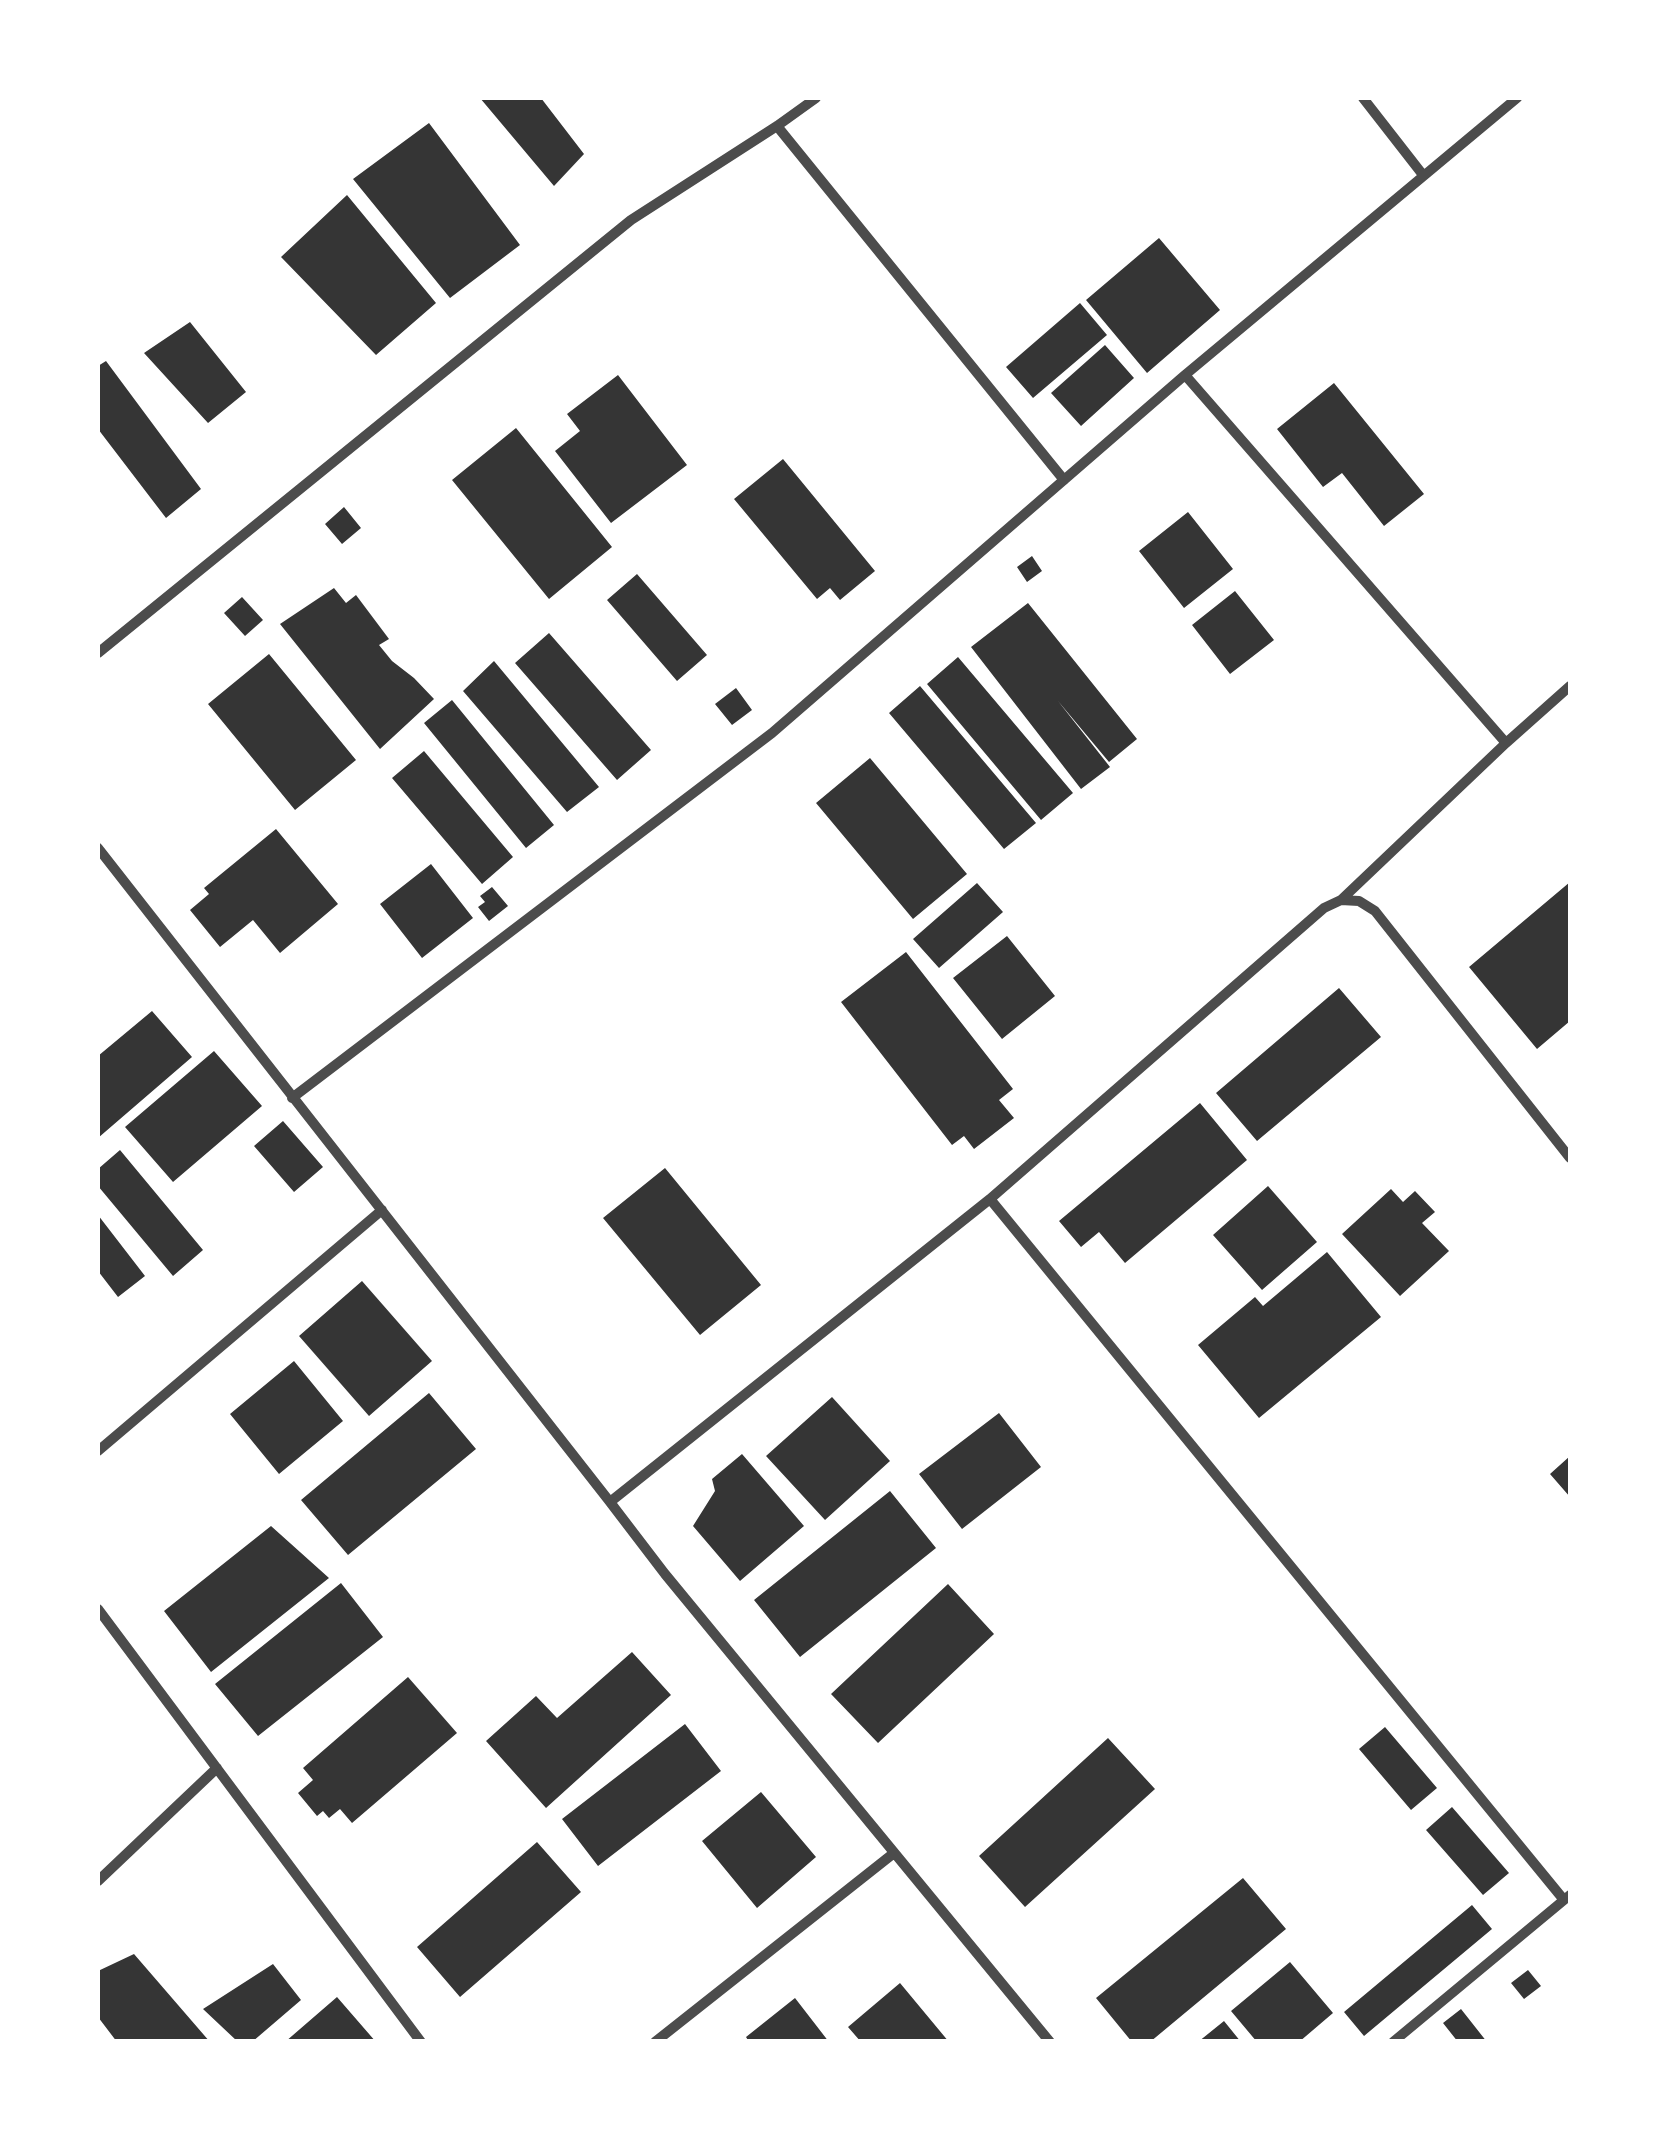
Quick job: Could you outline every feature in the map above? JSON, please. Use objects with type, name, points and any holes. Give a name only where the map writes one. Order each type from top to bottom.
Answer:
[{"type":"street","points":[[98,653],[630,220],[816,98]]},
{"type":"street","points":[[1363,98],[1424,175]]},
{"type":"street","points":[[292,1098],[772,734],[1185,375],[1517,98]]},
{"type":"street","points":[[777,126],[1064,480]]},
{"type":"street","points":[[1185,375],[1506,743]]},
{"type":"street","points":[[610,1502],[990,1199],[1324,908],[1342,900],[1570,686]]},
{"type":"street","points":[[98,848],[665,1574],[1050,2042]]},
{"type":"street","points":[[1342,900],[1358,901],[1376,911],[1570,1158]]},
{"type":"street","points":[[990,1199],[1567,1897],[1393,2042]]},
{"type":"street","points":[[98,1451],[382,1210]]},
{"type":"street","points":[[98,1609],[421,2042]]},
{"type":"street","points":[[98,1881],[216,1768]]},
{"type":"street","points":[[655,2042],[894,1853]]},
{"type":"building","points":[[480,98],[541,98],[584,154],[554,186]]},
{"type":"building","points":[[429,123],[520,245],[450,298],[353,179]]},
{"type":"building","points":[[347,195],[436,303],[376,355],[281,257]]},
{"type":"building","points":[[1159,238],[1220,310],[1147,373],[1086,300]]},
{"type":"building","points":[[1080,303],[1107,335],[1033,398],[1006,367]]},
{"type":"building","points":[[190,322],[246,392],[208,423],[144,353]]},
{"type":"building","points":[[1105,345],[1134,378],[1081,426],[1051,393]]},
{"type":"building","points":[[106,361],[201,489],[166,518],[98,429],[98,366]]},
{"type":"building","points":[[618,375],[687,465],[611,523],[555,451],[580,431],[567,414]]},
{"type":"building","points":[[1334,383],[1424,494],[1384,526],[1342,473],[1323,487],[1277,429]]},
{"type":"building","points":[[516,428],[612,547],[549,599],[452,480]]},
{"type":"building","points":[[783,459],[875,571],[840,600],[830,588],[817,599],[734,499]]},
{"type":"building","points":[[344,507],[361,528],[342,544],[325,524]]},
{"type":"building","points":[[1188,512],[1233,569],[1184,608],[1139,551]]},
{"type":"building","points":[[1032,556],[1042,571],[1027,582],[1017,567]]},
{"type":"building","points":[[637,574],[707,655],[677,681],[607,600]]},
{"type":"building","points":[[334,588],[346,603],[356,595],[389,639],[379,645],[434,699],[380,749],[280,624]]},
{"type":"building","points":[[1235,591],[1274,640],[1230,674],[1192,625]]},
{"type":"building","points":[[242,597],[263,620],[245,636],[224,613]]},
{"type":"building","points":[[1028,603],[1137,739],[1109,762],[1058,701],[1110,767],[1081,789],[971,647]]},
{"type":"building","points":[[549,633],[651,750],[617,780],[515,663]]},
{"type":"building","points":[[269,654],[356,760],[295,810],[208,704]]},
{"type":"building","points":[[958,657],[1073,793],[1041,820],[927,684]]},
{"type":"building","points":[[494,661],[599,787],[567,812],[463,691]]},
{"type":"building","points":[[920,686],[1036,823],[1004,849],[889,713]]},
{"type":"building","points":[[736,688],[752,710],[732,725],[715,704]]},
{"type":"building","points":[[452,700],[554,825],[526,848],[424,723]]},
{"type":"building","points":[[424,751],[513,857],[482,884],[392,778]]},
{"type":"building","points":[[870,758],[967,874],[913,919],[816,803]]},
{"type":"building","points":[[276,829],[338,904],[280,953],[253,920],[220,947],[190,910],[209,894],[204,888]]},
{"type":"building","points":[[431,864],[473,918],[422,958],[380,904]]},
{"type":"building","points":[[1570,882],[1570,1021],[1537,1049],[1469,967]]},
{"type":"building","points":[[977,883],[1003,912],[939,968],[913,939]]},
{"type":"building","points":[[492,887],[508,906],[489,921],[478,907],[485,902],[480,896]]},
{"type":"building","points":[[1007,936],[1055,996],[1002,1039],[953,978]]},
{"type":"building","points":[[906,952],[1013,1089],[999,1100],[1014,1118],[974,1149],[964,1136],[952,1145],[841,1002]]},
{"type":"building","points":[[1339,988],[1381,1037],[1257,1141],[1216,1093]]},
{"type":"building","points":[[152,1011],[192,1057],[98,1138],[98,1056]]},
{"type":"building","points":[[214,1051],[262,1106],[173,1182],[125,1127]]},
{"type":"building","points":[[1200,1103],[1247,1160],[1125,1263],[1099,1232],[1081,1247],[1059,1221]]},
{"type":"building","points":[[283,1121],[323,1167],[294,1192],[254,1146]]},
{"type":"building","points":[[120,1150],[203,1250],[173,1276],[98,1186],[98,1169]]},
{"type":"building","points":[[665,1168],[761,1285],[700,1335],[603,1218]]},
{"type":"building","points":[[1268,1186],[1317,1242],[1262,1290],[1213,1235]]},
{"type":"building","points":[[1391,1189],[1403,1202],[1415,1191],[1435,1212],[1422,1223],[1449,1251],[1400,1296],[1342,1234]]},
{"type":"building","points":[[98,1215],[145,1276],[118,1297],[98,1271]]},
{"type":"building","points":[[1327,1252],[1381,1317],[1259,1418],[1198,1345],[1255,1297],[1263,1306]]},
{"type":"building","points":[[362,1281],[432,1361],[369,1416],[299,1336]]},
{"type":"building","points":[[294,1361],[343,1421],[279,1474],[230,1414]]},
{"type":"building","points":[[429,1393],[476,1449],[348,1555],[301,1500]]},
{"type":"building","points":[[832,1397],[890,1461],[825,1520],[766,1456]]},
{"type":"building","points":[[999,1413],[1041,1467],[962,1529],[919,1474]]},
{"type":"building","points":[[742,1454],[804,1526],[740,1581],[693,1526],[715,1491],[712,1479]]},
{"type":"building","points":[[1570,1456],[1570,1497],[1550,1474]]},
{"type":"building","points":[[890,1491],[936,1548],[800,1657],[754,1600]]},
{"type":"building","points":[[271,1526],[329,1578],[211,1672],[164,1611]]},
{"type":"building","points":[[341,1583],[383,1637],[258,1736],[215,1684]]},
{"type":"building","points":[[948,1584],[994,1634],[878,1743],[831,1694]]},
{"type":"building","points":[[632,1652],[671,1695],[546,1808],[486,1741],[536,1696],[557,1718]]},
{"type":"building","points":[[408,1677],[457,1733],[352,1823],[340,1809],[329,1818],[323,1811],[317,1816],[298,1793],[313,1780],[303,1768]]},
{"type":"building","points":[[685,1724],[721,1771],[598,1866],[562,1819]]},
{"type":"building","points":[[1385,1727],[1437,1788],[1411,1810],[1359,1749]]},
{"type":"building","points":[[1108,1738],[1155,1789],[1025,1907],[979,1856]]},
{"type":"building","points":[[761,1792],[816,1857],[757,1908],[702,1841]]},
{"type":"building","points":[[1452,1807],[1509,1873],[1483,1895],[1426,1830]]},
{"type":"building","points":[[537,1842],[581,1892],[460,1997],[417,1947]]},
{"type":"building","points":[[1243,1878],[1286,1929],[1150,2042],[1132,2042],[1096,1998]]},
{"type":"building","points":[[1472,1905],[1492,1929],[1364,2036],[1344,2012]]},
{"type":"building","points":[[134,1954],[210,2042],[117,2042],[98,2017],[98,1971]]},
{"type":"building","points":[[1290,1962],[1333,2013],[1299,2042],[1257,2042],[1231,2011]]},
{"type":"building","points":[[273,1964],[301,2000],[252,2042],[238,2042],[203,2009]]},
{"type":"building","points":[[1528,1970],[1541,1986],[1524,1999],[1511,1983]]},
{"type":"building","points":[[900,1983],[949,2042],[861,2042],[848,2027]]},
{"type":"building","points":[[337,1997],[376,2042],[285,2042]]},
{"type":"building","points":[[795,1998],[829,2042],[749,2042],[746,2037]]},
{"type":"building","points":[[1461,2009],[1487,2042],[1458,2042],[1443,2023]]},
{"type":"building","points":[[1224,2021],[1241,2042],[1198,2042]]}]
